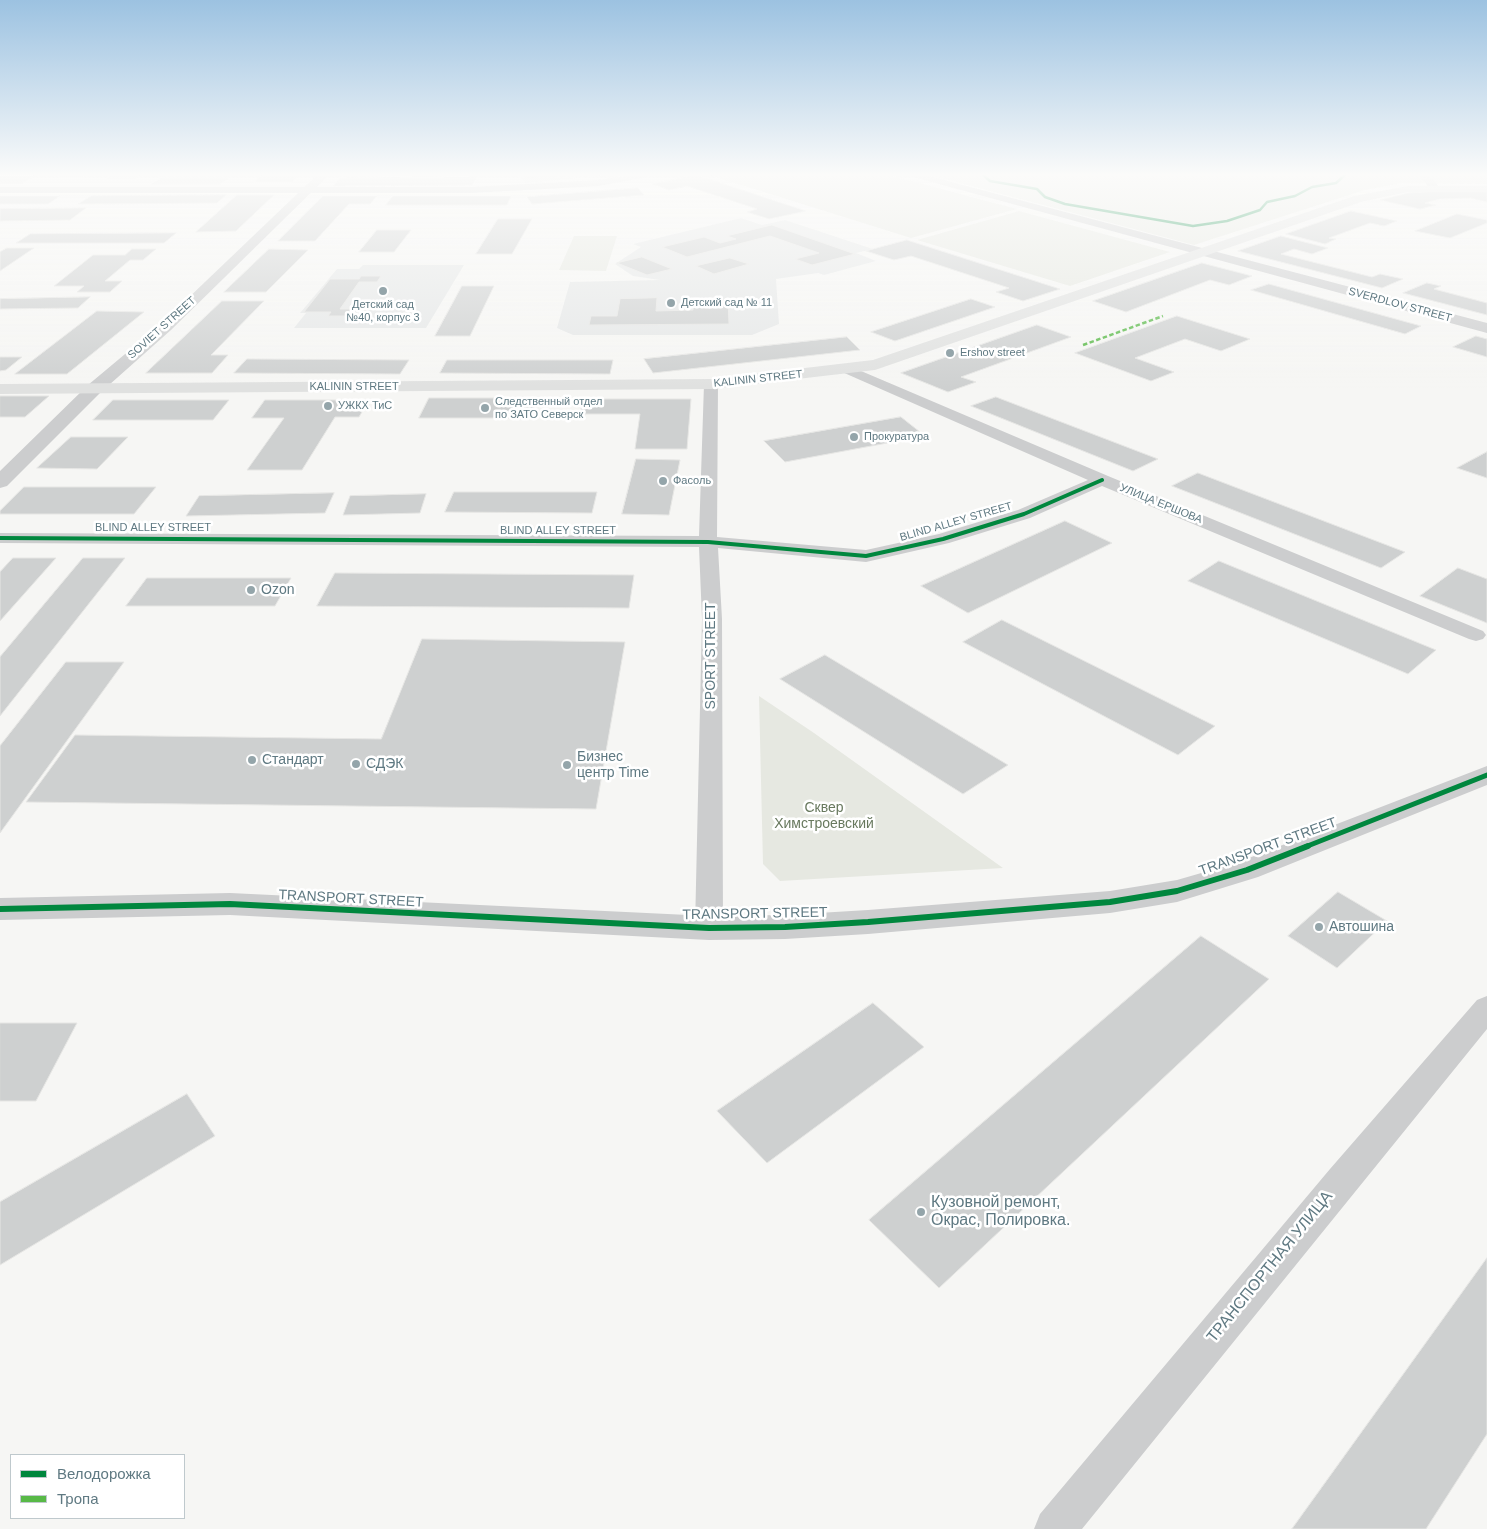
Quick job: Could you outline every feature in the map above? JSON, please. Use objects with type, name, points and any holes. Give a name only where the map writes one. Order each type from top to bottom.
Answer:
[{"type":"main road","name":"KALININ STREET","points":[[0,389],[711,384],[847,370],[875,365],[1222,245]]},
{"type":"street","name":"SOVIET STREET","points":[[0,482],[94,389],[166,327],[251,245]]},
{"type":"street","name":"SVERDLOV STREET","points":[[1177,245],[1487,328]]},
{"type":"street","name":"УЛИЦА ЕРШОВА","points":[[847,370],[1102,480],[1476,635]]},
{"type":"street","name":"SPORT STREET","points":[[709,928],[712,619],[708,542],[711,384]]},
{"type":"street","name":"BLIND ALLEY STREET","points":[[0,538],[708,542],[866,556],[943,539],[1024,514],[1102,480]]},
{"type":"street","name":"TRANSPORT STREET","points":[[0,909],[230,904],[709,928],[785,927],[1110,902],[1177,891],[1247,870],[1487,775]]},
{"type":"street","name":"ТРАНСПОРТНАЯ УЛИЦА","points":[[1055,1529],[1342,1180],[1487,1008]]},
{"type":"shaded area","name":"Детский сад № 11","points":[[637,245],[862,245],[873,249],[856,253],[876,261],[824,275],[818,273],[776,279],[779,324],[752,335],[573,335],[557,328],[570,282],[660,280],[633,276],[615,264],[641,247]]},
{"type":"shaded area","name":"Детский сад №40, корпус 3","points":[[363,265],[464,265],[426,328],[294,328],[306,313],[300,313],[337,269],[359,269]]},
{"type":"green space","points":[[570,245],[614,245],[606,271],[559,270]]},
{"type":"green space","points":[[935,245],[1146,245],[1170,252],[1070,286]]},
{"type":"green space","name":"Сквер Химстроевский","points":[[759,696],[1003,868],[780,881],[763,864]]},
{"type":"building","points":[[364,245],[399,245],[394,252],[359,252]]},
{"type":"building","points":[[481,245],[517,245],[512,254],[476,254]]},
{"type":"building","points":[[669,245],[733,245],[687,257],[662,247]]},
{"type":"building","points":[[797,245],[830,245],[855,254],[812,265],[795,259],[819,253]]},
{"type":"building","points":[[887,245],[924,245],[1060,289],[1023,301],[996,292],[1009,288],[911,256],[894,260],[866,251]]},
{"type":"building","points":[[1254,245],[1318,245],[1328,248],[1312,254],[1294,249],[1281,254],[1372,277],[1380,274],[1403,279],[1382,288],[1238,251]]},
{"type":"building","points":[[7,248],[34,248],[0,271],[0,252]]},
{"type":"building","points":[[132,249],[156,249],[143,260],[130,260],[105,281],[122,281],[110,292],[77,292],[84,286],[54,286],[93,255],[125,255]]},
{"type":"building","points":[[269,249],[308,250],[266,292],[224,292]]},
{"type":"building","points":[[642,257],[672,269],[647,275],[617,263]]},
{"type":"building","points":[[730,258],[749,264],[714,274],[696,266]]},
{"type":"building","points":[[1202,263],[1252,276],[1229,285],[1210,280],[1126,312],[1093,301]]},
{"type":"building","points":[[361,276],[381,276],[377,282],[359,282],[340,309],[355,309],[350,316],[328,316],[331,312],[304,312],[330,279],[359,279]]},
{"type":"building","points":[[1427,283],[1441,286],[1434,289],[1487,303],[1487,315],[1403,293]]},
{"type":"building","points":[[1269,284],[1421,326],[1405,334],[1251,290]]},
{"type":"building","points":[[462,286],[494,286],[470,336],[435,336]]},
{"type":"building","points":[[90,297],[78,308],[0,309],[0,299]]},
{"type":"building","points":[[657,298],[656,311],[693,310],[694,299],[728,299],[729,324],[589,325],[591,316],[617,316],[620,299]]},
{"type":"building","points":[[971,299],[995,307],[895,341],[871,332]]},
{"type":"building","points":[[222,301],[264,301],[211,355],[228,355],[212,373],[146,373]]},
{"type":"building","points":[[97,311],[144,312],[67,374],[15,374]]},
{"type":"building","points":[[1177,316],[1250,339],[1221,351],[1185,339],[1135,358],[1174,372],[1151,381],[1075,353]]},
{"type":"building","points":[[1037,325],[1071,337],[961,377],[976,382],[948,392],[901,373]]},
{"type":"building","points":[[1476,336],[1487,339],[1487,357],[1453,347]]},
{"type":"building","points":[[847,337],[860,350],[653,373],[644,359]]},
{"type":"building","points":[[0,357],[22,357],[6,370],[0,371]]},
{"type":"building","points":[[247,359],[409,360],[400,374],[234,373]]},
{"type":"building","points":[[447,360],[613,360],[610,374],[440,373]]},
{"type":"building","points":[[0,396],[49,396],[25,417],[0,417]]},
{"type":"building","points":[[996,397],[1158,459],[1133,471],[971,406]]},
{"type":"building","points":[[429,398],[537,398],[531,418],[419,418]]},
{"type":"building","points":[[584,399],[691,399],[687,449],[635,449],[640,414],[580,414]]},
{"type":"building","points":[[113,400],[229,400],[213,420],[93,420]]},
{"type":"building","points":[[265,400],[369,400],[359,417],[335,417],[302,470],[247,470],[284,418],[252,418]]},
{"type":"building","points":[[901,417],[925,436],[785,462],[764,441]]},
{"type":"building","points":[[71,437],[128,437],[97,469],[37,468]]},
{"type":"building","points":[[1487,452],[1487,478],[1457,468]]},
{"type":"building","points":[[636,459],[680,460],[669,515],[622,514]]},
{"type":"building","points":[[1198,473],[1405,552],[1381,568],[1172,486]]},
{"type":"building","points":[[24,487],[156,487],[134,514],[0,514],[0,511]]},
{"type":"building","points":[[454,492],[597,492],[592,513],[445,512]]},
{"type":"building","points":[[334,493],[325,513],[186,516],[199,496]]},
{"type":"building","points":[[426,494],[420,513],[343,515],[350,496]]},
{"type":"building","points":[[1065,521],[1112,543],[968,613],[921,586]]},
{"type":"building","points":[[13,558],[56,558],[0,621],[0,572]]},
{"type":"building","points":[[83,558],[125,558],[0,716],[0,657]]},
{"type":"building","points":[[1219,561],[1436,650],[1408,674],[1188,581]]},
{"type":"building","points":[[1458,568],[1487,579],[1487,623],[1420,596]]},
{"type":"building","points":[[335,573],[634,575],[629,608],[317,606]]},
{"type":"building","points":[[147,578],[291,578],[275,606],[126,606]]},
{"type":"building","points":[[1002,620],[1215,726],[1178,755],[963,642]]},
{"type":"building","points":[[422,639],[625,642],[596,809],[26,802],[75,735],[381,739]]},
{"type":"building","points":[[825,655],[1008,765],[963,794],[780,679]]},
{"type":"building","points":[[66,662],[124,662],[0,833],[0,746]]},
{"type":"building","points":[[1338,892],[1387,921],[1337,968],[1288,936]]},
{"type":"building","points":[[1201,936],[1269,979],[939,1288],[869,1220]]},
{"type":"building","points":[[873,1003],[924,1047],[767,1163],[717,1111]]},
{"type":"building","points":[[0,1023],[77,1023],[36,1101],[0,1101]]},
{"type":"building","points":[[187,1094],[215,1136],[0,1265],[0,1202]]},
{"type":"building","points":[[1487,1258],[1487,1434],[1426,1529],[1292,1529]]},
{"type":"marked path","points":[[1083,345],[1163,316]]},
{"type":"cycle path","points":[[0,538],[708,542],[866,556],[943,539],[1024,514],[1102,480]]},
{"type":"cycle path","points":[[0,909],[230,904],[709,928],[785,927],[868,922],[1110,902],[1177,891],[1247,870],[1487,775]]},
{"type":"place","name":"Детский сад №40, корпус 3","points":[[383,291]]},
{"type":"place","name":"Детский сад № 11","points":[[671,303]]},
{"type":"place","name":"Ershov street","points":[[950,353]]},
{"type":"place","name":"УЖКХ ТиС","points":[[328,406]]},
{"type":"place","name":"Следственный отдел по ЗАТО Северск","points":[[485,408]]},
{"type":"place","name":"Прокуратура","points":[[854,437]]},
{"type":"place","name":"Фасоль","points":[[663,481]]},
{"type":"place","name":"Ozon","points":[[251,590]]},
{"type":"place","name":"Стандарт","points":[[252,760]]},
{"type":"place","name":"СДЭК","points":[[356,764]]},
{"type":"place","name":"Бизнес центр Time","points":[[567,765]]},
{"type":"place","name":"Автошина","points":[[1319,927]]},
{"type":"place","name":"Кузовной ремонт, Окрас, Полировка.","points":[[921,1212]]}]
